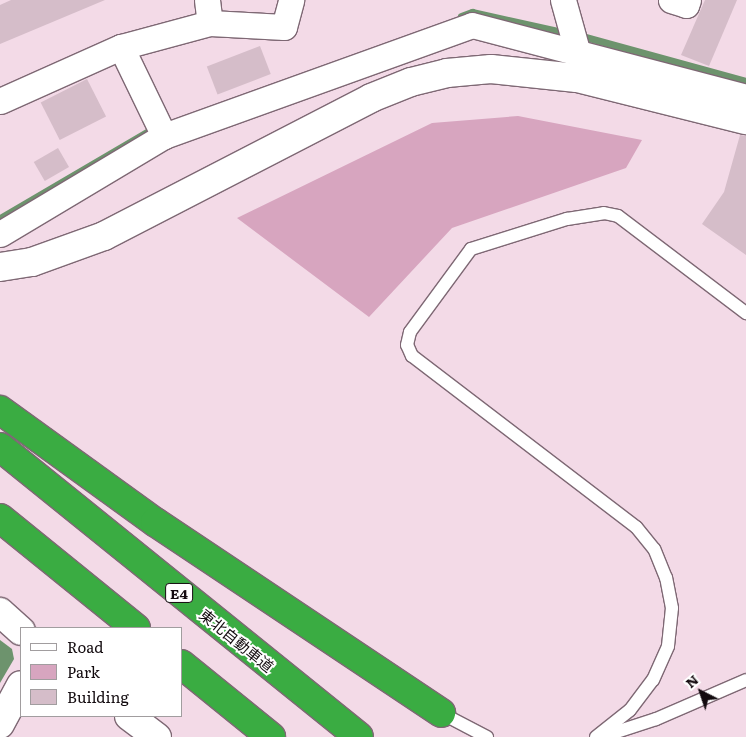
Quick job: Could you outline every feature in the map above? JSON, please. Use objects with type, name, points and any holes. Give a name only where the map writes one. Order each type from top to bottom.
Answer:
[{"type":"highway","points":[[0,410],[155,522],[441,712]]},
{"type":"highway","name":"東北自動車道","points":[[0,447],[359,737]]},
{"type":"highway","points":[[0,518],[135,627]]},
{"type":"highway","points":[[182,665],[271,737]]},
{"type":"street","points":[[2,93],[208,12],[284,26],[291,0]]},
{"type":"street","points":[[563,0],[577,50]]},
{"type":"street","points":[[671,0],[686,5],[688,0]]},
{"type":"street","points":[[0,234],[164,136],[472,25],[577,50],[746,97]]},
{"type":"street","points":[[121,47],[164,136]]},
{"type":"street","points":[[0,267],[32,262],[104,236],[371,98],[411,82],[447,73],[491,69],[560,75],[624,87],[746,120]]},
{"type":"street","points":[[0,612],[20,629]]},
{"type":"street","points":[[0,724],[20,688]]},
{"type":"street","points":[[131,717],[157,737]]},
{"type":"lane","points":[[596,737],[630,710],[653,680],[668,646],[672,608],[666,578],[654,549],[636,527],[412,356],[408,345],[410,332],[471,249],[567,219],[604,213],[618,216],[746,313]]},
{"type":"lane","points":[[600,737],[656,719],[746,680]]},
{"type":"lane","points":[[441,712],[472,737]]},
{"type":"lane","points":[[441,712],[487,737]]},
{"type":"green space","points":[[518,116],[642,140],[626,168],[452,228],[369,317],[237,218],[432,123]]},
{"type":"shaded area","points":[[0,640],[12,649],[14,659],[0,683]]},
{"type":"building","points":[[11,0],[105,0],[0,44],[0,5]]},
{"type":"building","points":[[705,0],[737,0],[709,66],[681,55]]},
{"type":"building","points":[[260,46],[271,74],[218,94],[207,66]]},
{"type":"building","points":[[87,79],[106,116],[60,140],[41,103]]},
{"type":"building","points":[[740,135],[746,136],[746,255],[702,224],[724,192]]},
{"type":"building","points":[[58,148],[69,167],[45,181],[34,162]]},
{"type":"waterway","points":[[461,16],[472,12],[567,33]]},
{"type":"waterway","points":[[578,35],[746,81]]},
{"type":"waterway","points":[[0,218],[155,127]]}]
